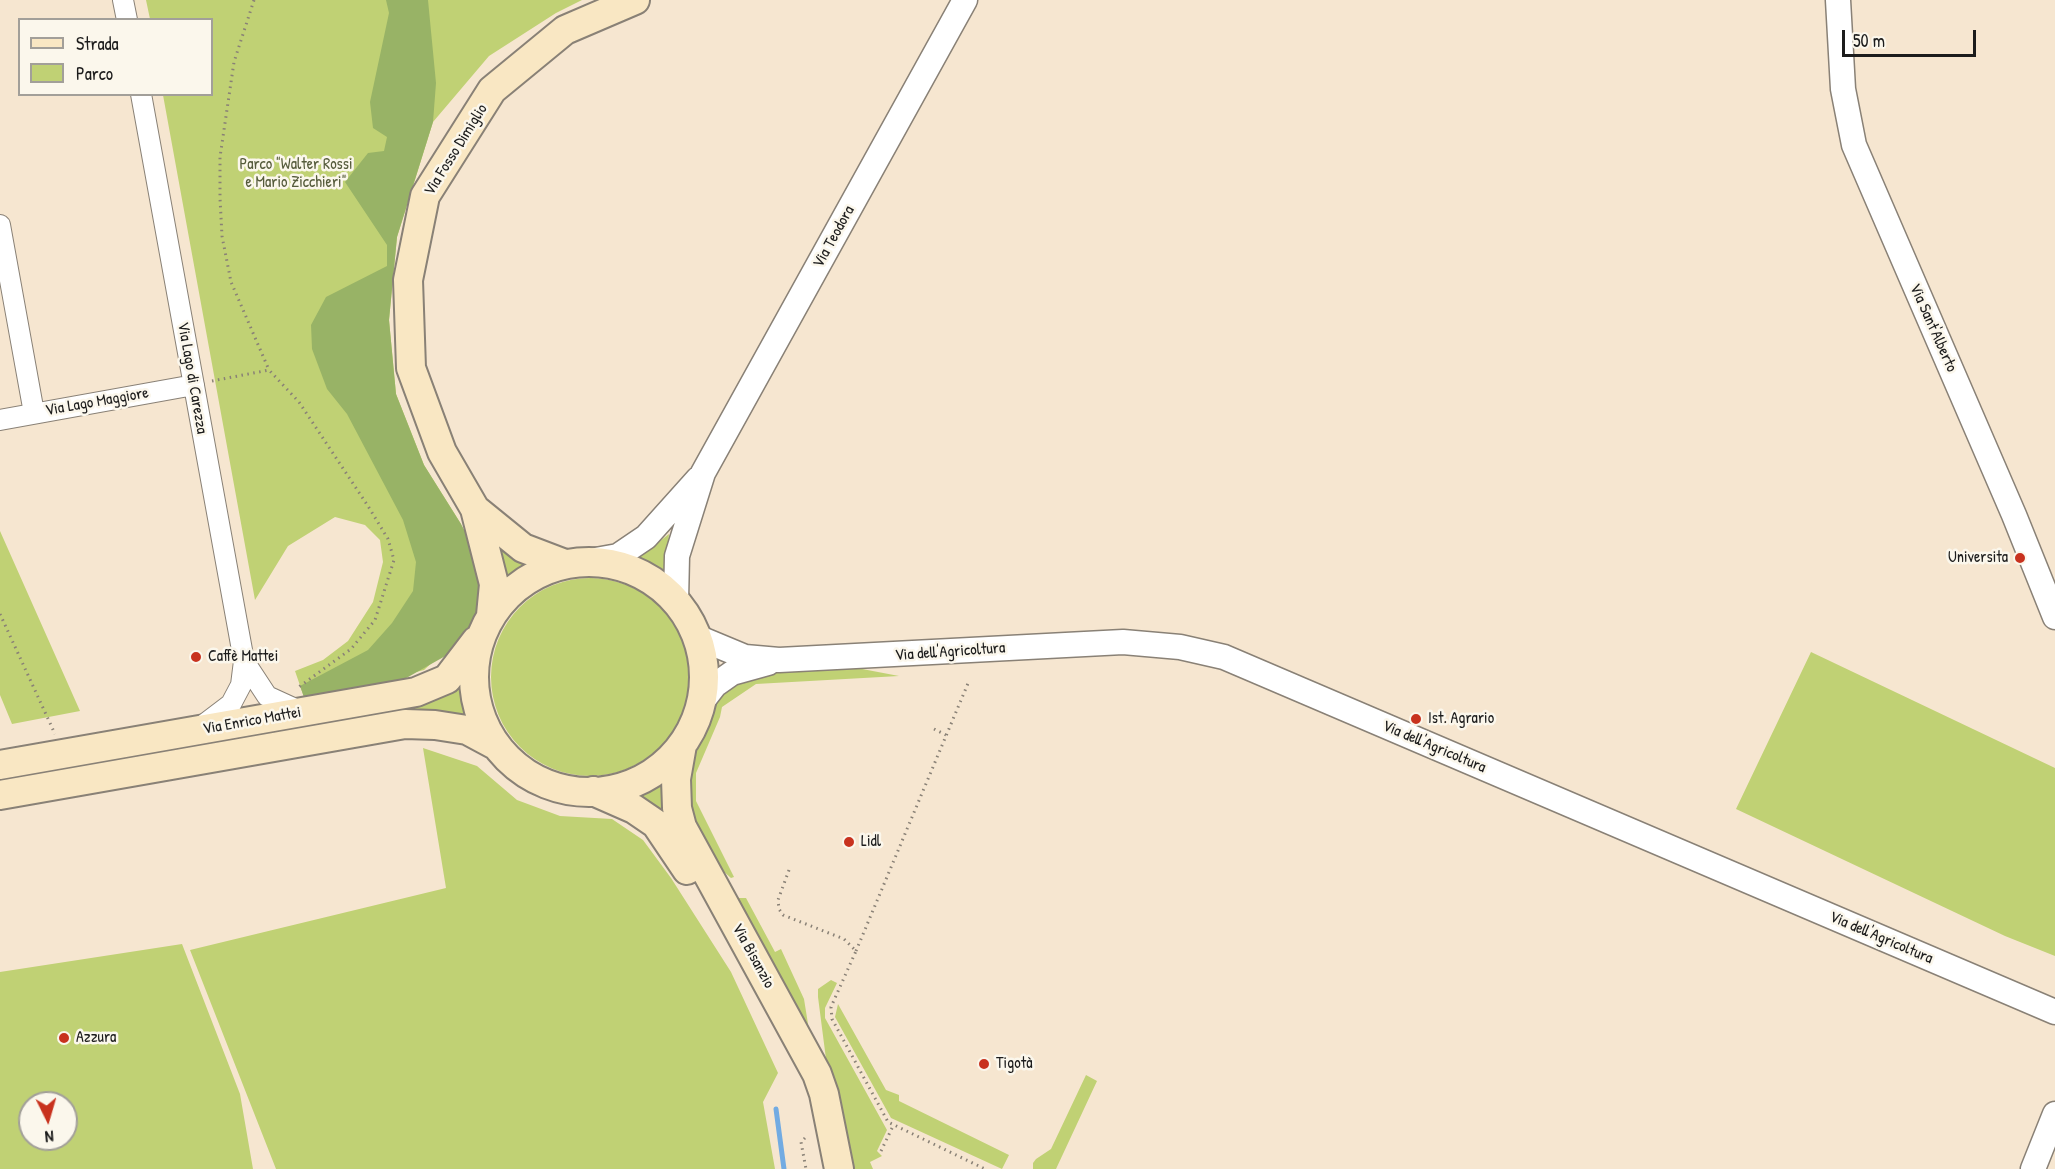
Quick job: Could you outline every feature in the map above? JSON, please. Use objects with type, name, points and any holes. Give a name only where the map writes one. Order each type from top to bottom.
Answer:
[{"type":"main road","name":"Via Fosso Dimiglio","points":[[495,745],[478,711],[473,673],[494,584],[475,509],[442,452],[411,368],[408,280],[425,196],[492,90],[565,30],[635,0]]},
{"type":"main road","name":"Via Fosso Dimiglio","points":[[475,509],[523,548],[577,563],[614,564],[637,572],[658,584],[676,601],[698,637]]},
{"type":"main road","name":"Via Enrico Mattei","points":[[0,765],[194,731],[297,702],[416,692],[447,679],[511,592],[536,574],[577,563]]},
{"type":"main road","points":[[495,745],[519,769],[548,785],[581,792],[614,789],[640,780],[664,765],[682,745],[696,720],[701,703],[704,664],[698,637]]},
{"type":"main road","name":"Via Enrico Mattei","points":[[0,795],[405,724],[435,725],[467,730],[495,745]]},
{"type":"main road","name":"Via Bisanzio","points":[[682,745],[676,779],[676,808],[682,827],[817,1074],[824,1094],[839,1169]]},
{"type":"main road","name":"Via Bisanzio","points":[[593,791],[634,809],[656,824],[689,874],[793,1064],[813,1121],[824,1169]]},
{"type":"street","points":[[123,0],[127,18]]},
{"type":"street","name":"Via Teodora","points":[[676,601],[677,556],[703,473],[966,0]]},
{"type":"street","name":"Via Sant'Alberto","points":[[1832,0],[1839,31]]},
{"type":"street","name":"Via Sant'Alberto","points":[[1838,0],[1843,89],[1854,145],[2014,515],[2055,617]]},
{"type":"street","name":"Via Lago di Carezza","points":[[141,96],[244,661],[241,685],[231,704],[194,731]]},
{"type":"street","points":[[0,225],[34,413]]},
{"type":"street","name":"Via Lago Maggiore","points":[[0,420],[194,385]]},
{"type":"street","name":"Via Teodora","points":[[577,563],[618,556],[646,537],[703,473]]},
{"type":"street","name":"Via dell'Agricoltura","points":[[698,637],[745,657],[779,660],[1123,642],[1180,647],[1224,657],[2055,1012]]},
{"type":"street","name":"Via dell'Agricoltura","points":[[701,703],[715,685],[732,673],[779,660]]},
{"type":"street","name":"Via Lago di Carezza","points":[[244,661],[267,696],[297,702]]},
{"type":"street","points":[[2033,1169],[2055,1114]]},
{"type":"path","points":[[254,0],[234,62],[220,157],[222,236],[231,282],[269,370],[299,402],[368,506],[388,539],[394,560],[375,620],[351,649],[297,702]]},
{"type":"path","points":[[194,385],[269,370]]},
{"type":"path","points":[[0,614],[56,736]]},
{"type":"path","points":[[969,681],[831,1007],[832,1019],[888,1122],[985,1169]]},
{"type":"path","points":[[934,729],[946,735]]},
{"type":"path","points":[[789,870],[778,900],[779,909],[783,915],[844,939],[856,951]]},
{"type":"path","points":[[881,1151],[894,1124]]},
{"type":"path","points":[[806,1138],[801,1142],[806,1169]]},
{"type":"green space","name":"Parco \"Walter Rossi e Mario Zicchieri\"","points":[[146,0],[582,0],[556,13],[489,56],[433,122],[397,237],[389,320],[396,394],[424,465],[461,524],[474,624],[424,670],[305,700],[295,671],[323,660],[348,641],[373,602],[383,562],[380,540],[365,525],[335,517],[288,546],[255,600],[163,96],[213,96],[213,18],[150,18]]},
{"type":"green space","points":[[386,0],[428,0],[436,83],[433,122],[397,237],[389,320],[396,394],[424,465],[476,552],[480,588],[474,624],[456,650],[401,681],[305,700],[300,686],[368,650],[392,623],[413,591],[416,562],[403,520],[347,414],[327,389],[312,349],[311,325],[326,297],[387,266],[387,245],[345,182],[368,153],[384,151],[387,137],[373,128],[370,102],[389,13]]},
{"type":"green space","points":[[0,531],[80,711],[12,724],[0,695]]},
{"type":"green space","points":[[669,534],[666,573],[637,559]]},
{"type":"green space","points":[[491,536],[543,564],[529,570],[503,592]]},
{"type":"green space","points":[[580,578],[600,578],[637,589],[667,614],[682,639],[688,658],[688,696],[678,724],[653,754],[637,765],[619,772],[600,776],[580,776],[543,765],[513,740],[502,724],[495,706],[491,687],[491,667],[502,630],[527,600],[543,589],[561,582]]},
{"type":"green space","points":[[1811,652],[2055,768],[2055,956],[2005,936],[1736,809]]},
{"type":"green space","points":[[857,668],[899,676],[756,684],[722,707],[720,717],[696,773],[696,801],[734,877],[731,878],[706,856],[689,821],[690,754],[703,729],[711,705],[727,686],[774,672]]},
{"type":"green space","points":[[466,679],[471,722],[0,787],[0,774],[444,694]]},
{"type":"green space","points":[[423,748],[477,766],[517,800],[560,816],[612,819],[643,840],[671,878],[731,972],[778,1073],[763,1102],[775,1169],[276,1169],[190,950],[446,888]]},
{"type":"green space","points":[[664,781],[670,819],[637,795]]},
{"type":"green space","points":[[736,898],[746,898],[775,952],[781,949],[804,999],[809,1030]]},
{"type":"green space","points":[[182,944],[240,1094],[253,1169],[0,1169],[0,972]]},
{"type":"green space","points":[[831,980],[837,983],[825,1008],[825,1018],[887,1130],[877,1151],[882,1156],[870,1162],[873,1169],[844,1169],[830,1090],[818,997],[818,989]]},
{"type":"green space","points":[[838,1004],[886,1090],[899,1095],[899,1101],[1009,1155],[1002,1169],[891,1118],[835,1017]]},
{"type":"green space","points":[[1086,1075],[1097,1081],[1056,1169],[1033,1169],[1036,1159],[1051,1149]]},
{"type":"waterway","points":[[776,1109],[784,1169]]},
{"type":"place","name":"Universita","points":[[2020,558]]},
{"type":"place","name":"Caffè Mattei","points":[[196,657]]},
{"type":"place","name":"Ist. Agrario","points":[[1416,719]]},
{"type":"place","name":"Lidl","points":[[849,842]]},
{"type":"place","name":"Azzura","points":[[64,1038]]},
{"type":"place","name":"Tigotà","points":[[984,1064]]}]
